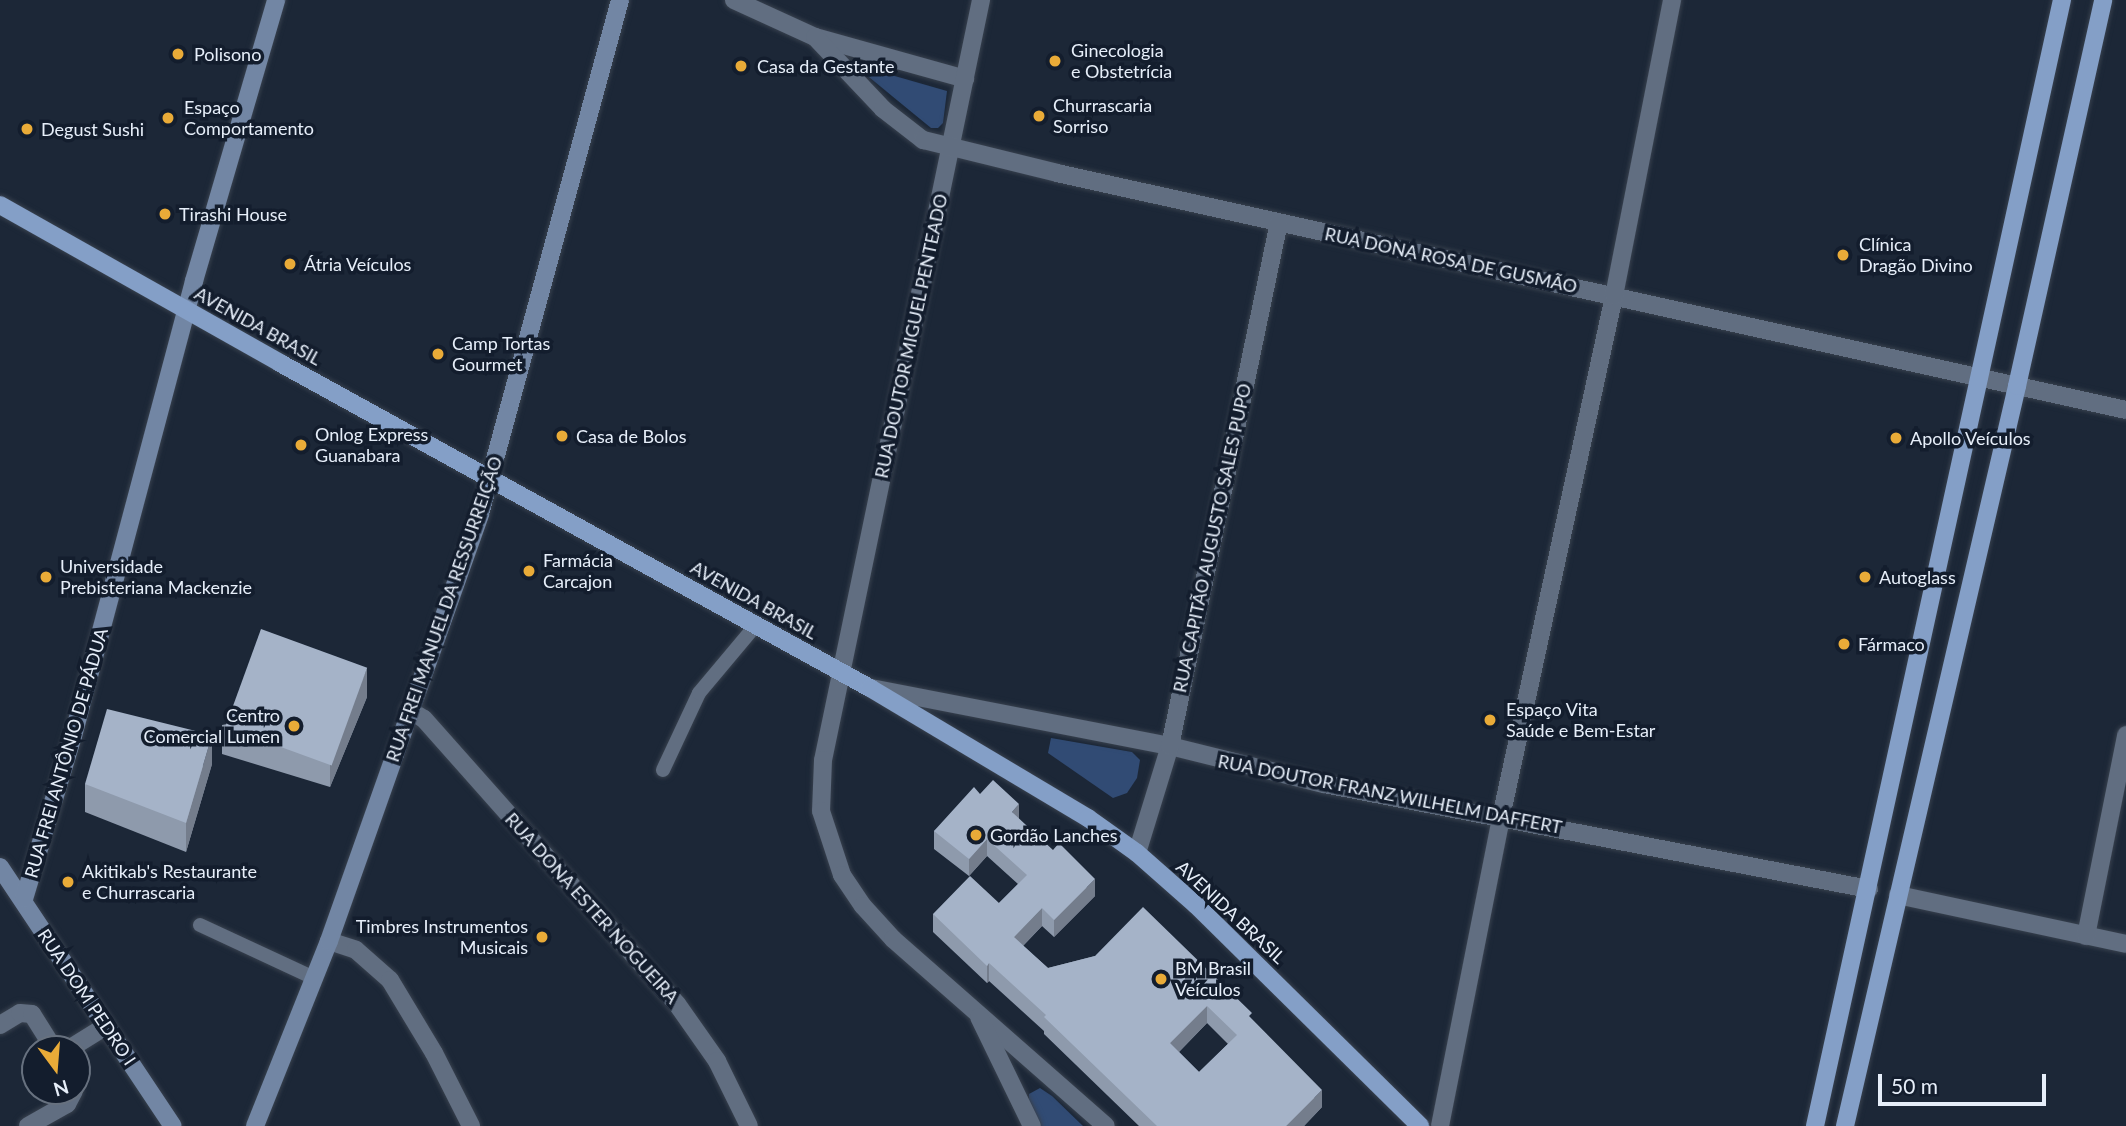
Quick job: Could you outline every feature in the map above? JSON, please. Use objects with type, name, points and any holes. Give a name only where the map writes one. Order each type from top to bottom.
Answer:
[{"type":"main road","points":[[1815,1126],[2062,0]]},
{"type":"main road","points":[[1845,1126],[2017,386],[2103,0]]},
{"type":"main road","name":"AVENIDA BRASIL","points":[[0,205],[186,311],[840,671],[1027,779],[1137,853],[1205,914],[1420,1126]]},
{"type":"street","name":"RUA FREI ANTÔNIO DE PÁDUA","points":[[24,899],[73,736],[186,311],[276,0]]},
{"type":"street","name":"RUA FREI MANUEL DA RESSURREIÇÃO","points":[[254,1124],[329,942],[491,478],[621,0]]},
{"type":"street","name":"RUA DONA ROSA DE GUSMÃO","points":[[734,0],[815,37],[965,79]]},
{"type":"street","name":"RUA DOUTOR MIGUEL PENTEADO","points":[[981,0],[822,760],[821,811],[842,875],[863,906],[894,939],[1106,1126]]},
{"type":"street","points":[[1440,1126],[1501,817],[1614,296],[1672,0]]},
{"type":"street","name":"RUA DONA ROSA DE GUSMÃO","points":[[815,37],[901,125],[923,140],[951,148],[2126,410]]},
{"type":"street","name":"RUA CAPITÃO AUGUSTO SALES PUPO","points":[[1137,853],[1170,746],[1279,222]]},
{"type":"street","name":"RUA DOUTOR FRANZ WILHELM DAFFERT","points":[[870,688],[1170,746],[1324,784],[1869,889]]},
{"type":"street","name":"RUA DONA ESTER NOGUEIRA","points":[[409,710],[424,719],[677,1004],[717,1061],[749,1126]]},
{"type":"street","points":[[2086,936],[2126,735]]},
{"type":"street","name":"RUA DOM PEDRO I","points":[[0,867],[24,899],[173,1126]]},
{"type":"street","points":[[1898,895],[2126,944]]},
{"type":"street","points":[[329,942],[356,950],[390,980],[434,1053],[471,1126]]},
{"type":"street","points":[[974,1008],[1032,1126]]},
{"type":"street","points":[[0,1025],[20,1013],[32,1014],[45,1035]]},
{"type":"street","points":[[91,1035],[106,1026]]},
{"type":"street","points":[[28,1126],[65,1105]]},
{"type":"lane","points":[[663,770],[699,693],[756,625]]},
{"type":"lane","points":[[200,925],[314,978]]},
{"type":"shaded area","points":[[853,64],[947,91],[943,123],[938,128],[931,128]]},
{"type":"shaded area","points":[[1051,738],[1132,752],[1140,760],[1137,778],[1127,793],[1113,798],[1048,753]]},
{"type":"shaded area","points":[[1040,1088],[1083,1126],[1040,1126],[1029,1106],[1029,1094]]},
{"type":"building","name":"Centro Comercial Lumen","points":[[261,629],[367,668],[332,765],[225,727]]},
{"type":"building","points":[[107,709],[212,735],[186,823],[85,784]]},
{"type":"building","points":[[993,780],[1019,804],[1012,812],[1053,850],[1059,843],[1095,879],[1054,920],[1042,908],[1014,937],[1048,968],[1095,956],[1143,907],[1252,1013],[1249,1016],[1322,1090],[1286,1126],[1157,1126],[1044,1017],[1046,1015],[989,963],[987,966],[933,914],[970,876],[999,903],[1027,875],[987,839],[969,859],[934,831],[974,787],[980,794]],"holes":[[[1207,1006],[1237,1035],[1199,1072],[1170,1043]]]},
{"type":"place","name":"Polisono","points":[[178,54]]},
{"type":"place","name":"Ginecologia e Obstetrícia","points":[[1055,61]]},
{"type":"place","name":"Casa da Gestante","points":[[741,66]]},
{"type":"place","name":"Churrascaria Sorriso","points":[[1039,116]]},
{"type":"place","name":"Espaço Comportamento","points":[[168,118]]},
{"type":"place","name":"Degust Sushi","points":[[27,129]]},
{"type":"place","name":"Tirashi House","points":[[165,214]]},
{"type":"place","name":"Clínica Dragão Divino","points":[[1843,255]]},
{"type":"place","name":"Átria Veículos","points":[[290,264]]},
{"type":"place","name":"Camp Tortas Gourmet","points":[[438,354]]},
{"type":"place","name":"Casa de Bolos","points":[[562,436]]},
{"type":"place","name":"Apollo Veículos","points":[[1896,438]]},
{"type":"place","name":"Onlog Express Guanabara","points":[[301,445]]},
{"type":"place","name":"Farmácia Carcajon","points":[[529,571]]},
{"type":"place","name":"Universidade Prebisteriana Mackenzie","points":[[46,577]]},
{"type":"place","name":"Autoglass","points":[[1865,577]]},
{"type":"place","name":"Fármaco","points":[[1844,644]]},
{"type":"place","name":"Espaço Vita Saúde e Bem-Estar","points":[[1490,720]]},
{"type":"place","name":"Centro Comercial Lumen","points":[[294,726]]},
{"type":"place","name":"Gordão Lanches","points":[[976,835]]},
{"type":"place","name":"Akitikab's Restaurante e Churrascaria","points":[[68,882]]},
{"type":"place","name":"Timbres Instrumentos Musicais","points":[[542,937]]},
{"type":"place","name":"BM Brasil Veículos","points":[[1161,979]]}]
